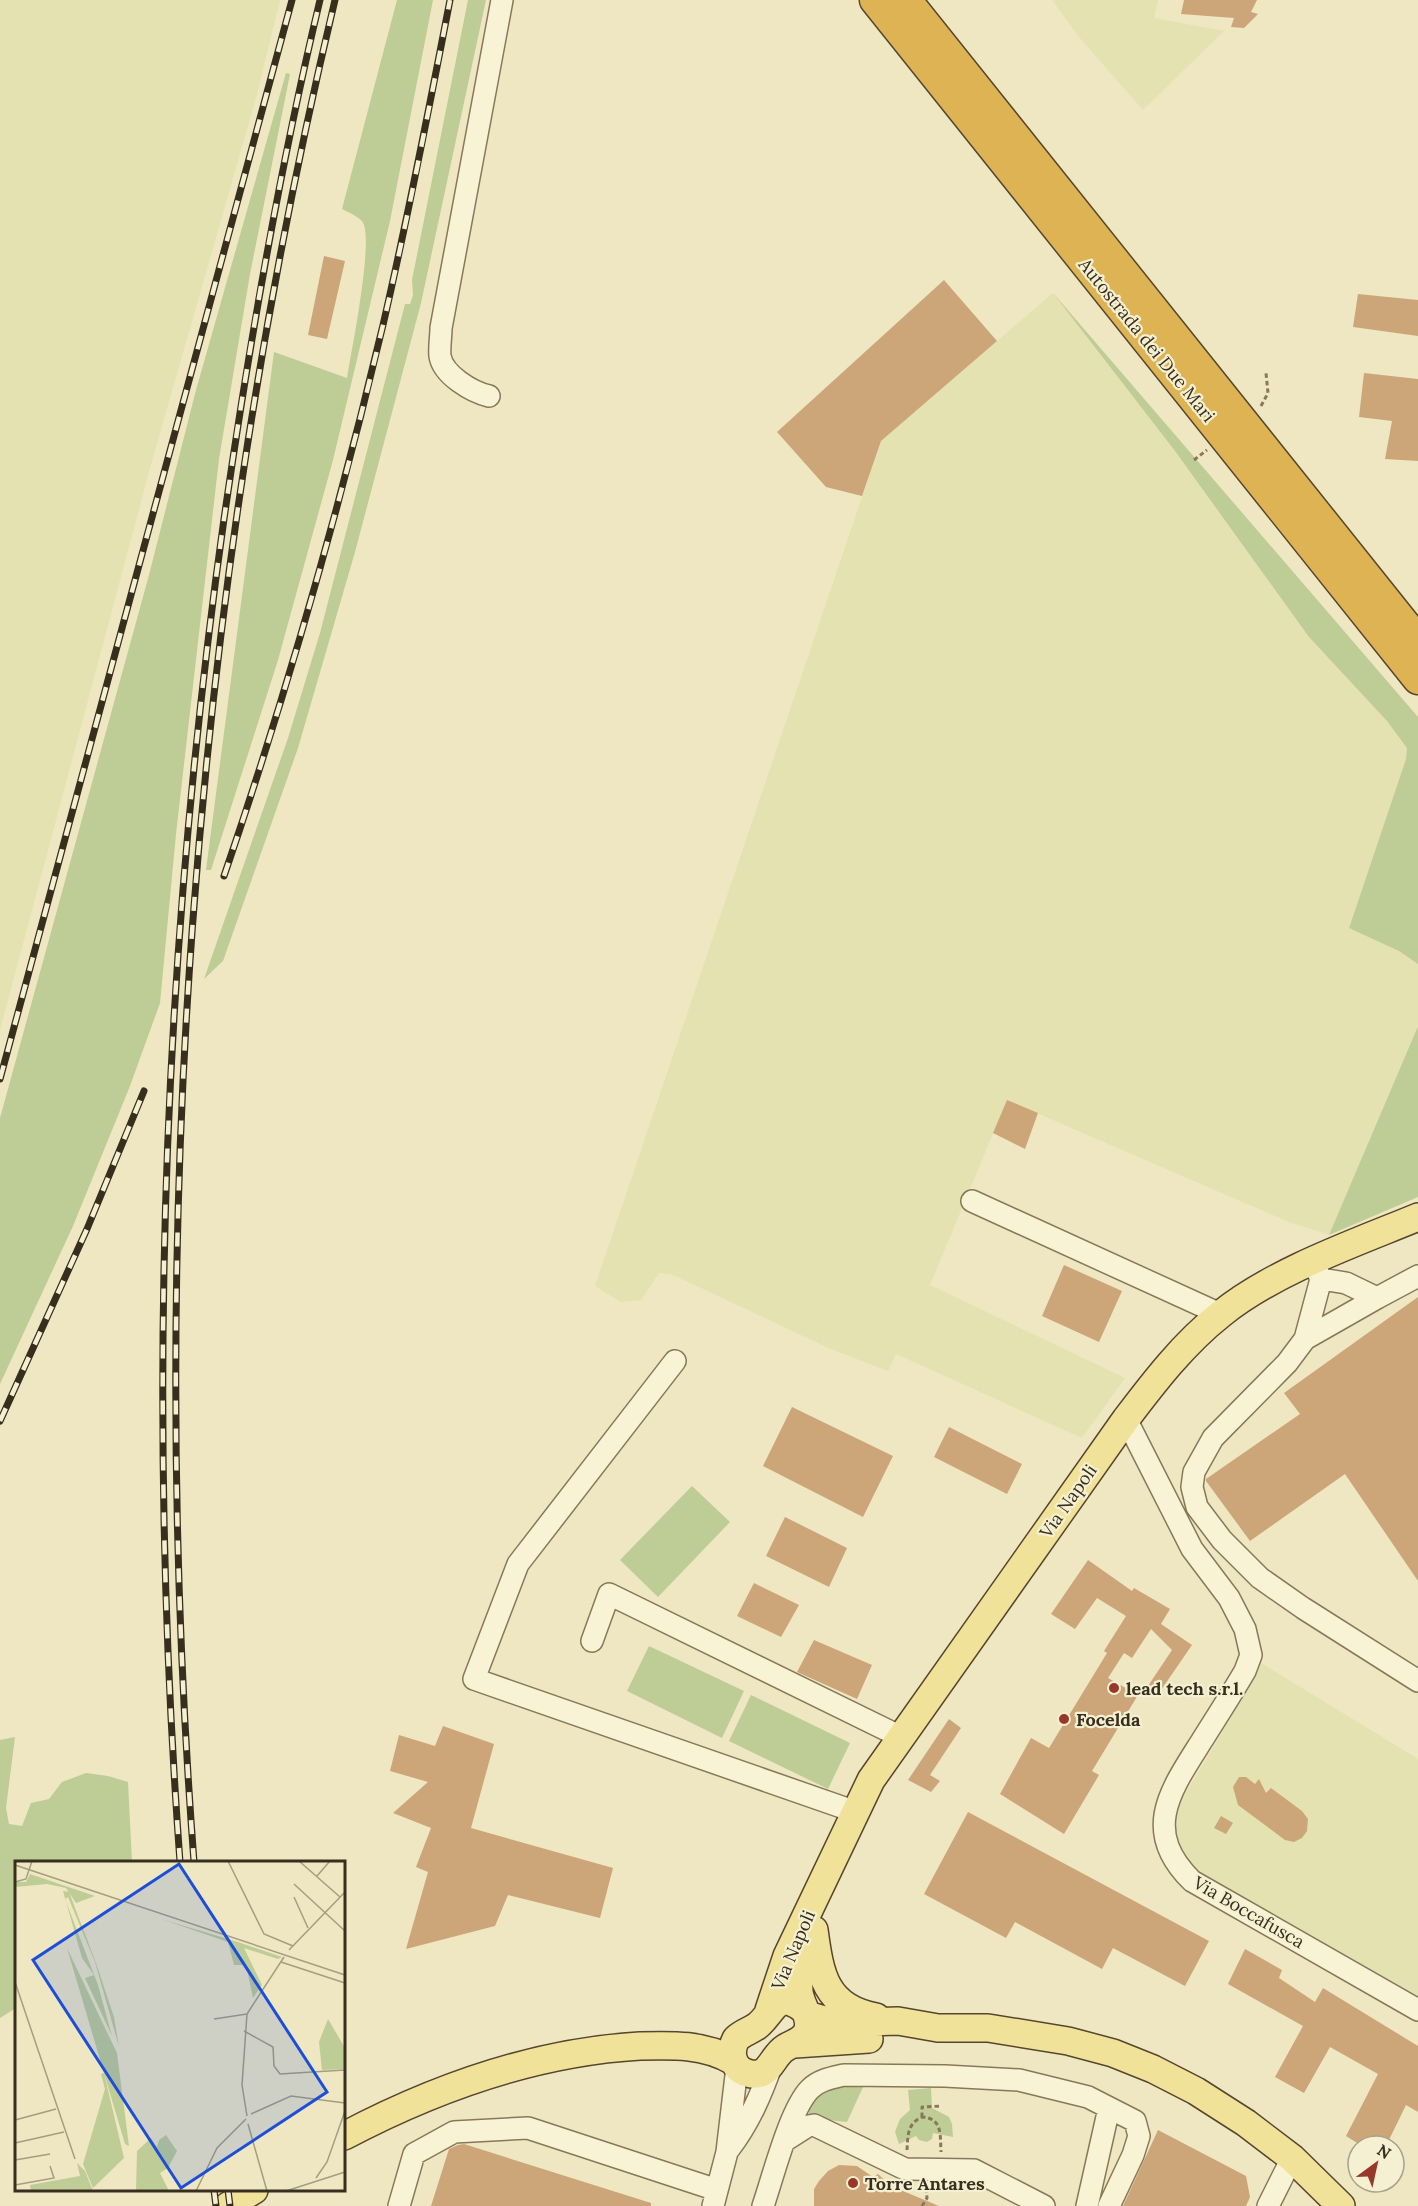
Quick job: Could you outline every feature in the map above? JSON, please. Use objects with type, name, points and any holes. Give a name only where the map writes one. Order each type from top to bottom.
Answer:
[{"type":"highway","name":"Autostrada dei Due Mari","points":[[875,0],[1418,680]]},
{"type":"highway","name":"Autostrada dei Due Mari","points":[[906,0],[1418,641]]},
{"type":"main road","name":"Via Napoli","points":[[769,2010],[787,1956],[871,1780],[1163,1370],[1220,1314],[1254,1291],[1317,1270],[1418,1217]]},
{"type":"main road","name":"Via Napoli","points":[[805,2012],[800,1996],[799,1967],[819,1890]]},
{"type":"main road","points":[[812,1918],[820,1970],[832,1994],[845,2006],[864,2015],[898,2022],[938,2028],[988,2028],[1068,2041],[1113,2053],[1153,2068],[1196,2091],[1246,2123],[1292,2158],[1341,2206]]},
{"type":"main road","points":[[735,2064],[732,2046],[736,2039],[758,2025],[769,2010],[782,2002],[790,2002],[805,2012],[834,2023],[898,2022]]},
{"type":"main road","points":[[795,2044],[801,2040],[808,2029],[805,2012]]},
{"type":"main road","points":[[345,2136],[426,2097],[555,2056],[587,2051],[669,2045],[720,2053],[748,2074],[755,2074],[768,2069],[788,2045],[895,2037],[938,2028]]},
{"type":"main road","points":[[669,2045],[700,2036],[749,2031]]},
{"type":"main road","points":[[228,2206],[252,2191]]},
{"type":"street","points":[[489,396],[476,393],[454,378],[440,358],[441,328],[502,0]]},
{"type":"street","points":[[972,1201],[1220,1314]]},
{"type":"street","points":[[1305,1339],[1317,1270],[1377,1298]]},
{"type":"street","points":[[1418,1276],[1305,1339],[1287,1363],[1213,1438],[1194,1472],[1192,1487],[1197,1507],[1222,1540],[1260,1578],[1418,1681]]},
{"type":"street","points":[[675,1361],[518,1564],[474,1679],[856,1812]]},
{"type":"street","name":"Via Boccafusca","points":[[1126,1419],[1192,1549],[1229,1598],[1245,1629],[1251,1655],[1245,1671],[1172,1788],[1164,1823],[1166,1842],[1179,1868],[1192,1881],[1418,2010]]},
{"type":"street","points":[[592,1641],[609,1594],[901,1737]]},
{"type":"street","points":[[399,2206],[414,2154],[454,2132],[528,2128],[715,2198],[727,2152],[735,2064]]},
{"type":"street","points":[[727,2152],[743,2131],[758,2102],[772,2064]]},
{"type":"street","points":[[763,2206],[796,2109],[809,2090],[829,2078],[844,2075],[945,2076],[1019,2080],[1089,2097],[1109,2108],[1136,2113],[1139,2136],[1133,2155],[1109,2206]]},
{"type":"street","points":[[1087,2206],[1109,2108]]},
{"type":"street","points":[[786,2140],[808,2126],[814,2125],[905,2169],[974,2170],[1044,2206]]},
{"type":"street","points":[[1268,2206],[1292,2158]]},
{"type":"path","points":[[1260,408],[1268,393],[1266,373]]},
{"type":"path","points":[[1194,460],[1209,448]]},
{"type":"path","points":[[922,2117],[922,2107],[942,2106]]},
{"type":"path","points":[[908,2136],[911,2124],[922,2117],[935,2120],[940,2132]]},
{"type":"path","points":[[922,2206],[927,2198]]},
{"type":"green space","points":[[0,0],[280,0],[256,98],[150,468],[0,1030]]},
{"type":"green space","points":[[397,0],[433,0],[390,221],[333,460],[278,660],[211,870],[206,870],[274,352],[347,378],[366,248],[362,221],[342,209]]},
{"type":"green space","points":[[468,0],[486,0],[421,303],[355,552],[298,748],[223,961],[204,979],[288,738],[320,633],[405,304],[410,304],[413,295],[412,280]]},
{"type":"green space","points":[[1052,0],[1158,0],[1154,18],[1224,31],[1143,110],[1079,37]]},
{"type":"green space","points":[[286,73],[290,74],[250,274],[219,459],[176,834],[160,1003],[130,1086],[73,1226],[0,1384],[0,1118],[149,575],[196,390]]},
{"type":"green space","points":[[1053,293],[1175,451],[1309,637],[1387,721],[1407,748],[1406,759],[1349,927],[1399,951],[1418,964],[1418,1025],[1329,1235],[1289,1222],[1007,1100],[930,1285],[1125,1378],[1082,1438],[896,1354],[888,1371],[831,1349],[671,1274],[659,1273],[641,1300],[621,1302],[595,1286],[881,441]]},
{"type":"green space","points":[[1053,293],[1418,717],[1418,964],[1399,951],[1349,928],[1406,759],[1407,748],[1387,721],[1309,637],[1175,451]]},
{"type":"green space","points":[[1418,1026],[1418,1197],[1329,1235]]},
{"type":"green space","points":[[692,1486],[730,1522],[658,1597],[620,1560]]},
{"type":"green space","points":[[649,1646],[744,1691],[722,1738],[627,1691]]},
{"type":"green space","points":[[1261,1663],[1418,1759],[1418,1996],[1198,1873],[1186,1861],[1174,1837],[1172,1820],[1258,1672]]},
{"type":"green space","points":[[751,1695],[850,1743],[828,1789],[729,1741]]},
{"type":"green space","points":[[15,1737],[6,1808],[9,1824],[22,1826],[31,1803],[49,1799],[62,1782],[86,1773],[128,1782],[132,1861],[15,1861],[15,2009],[0,2018],[0,1740]]},
{"type":"green space","points":[[832,2084],[864,2085],[847,2122],[809,2116],[812,2101]]},
{"type":"green space","points":[[931,2088],[932,2108],[949,2117],[953,2137],[933,2133],[932,2139],[927,2142],[919,2140],[916,2136],[899,2144],[895,2132],[900,2119],[910,2110],[908,2090]]},
{"type":"building","points":[[1184,0],[1257,0],[1251,12],[1258,14],[1244,28],[1231,27],[1234,18],[1181,14]]},
{"type":"building","points":[[324,256],[345,261],[327,339],[308,335]]},
{"type":"building","points":[[944,280],[997,341],[881,441],[862,496],[826,487],[777,432]]},
{"type":"building","points":[[1358,294],[1418,300],[1418,336],[1353,327]]},
{"type":"building","points":[[1364,373],[1418,379],[1418,461],[1385,459],[1392,421],[1359,417]]},
{"type":"building","points":[[1007,1100],[1038,1113],[1025,1149],[993,1133]]},
{"type":"building","points":[[1064,1265],[1122,1291],[1099,1342],[1042,1316]]},
{"type":"building","points":[[1418,1297],[1418,1581],[1345,1474],[1250,1541],[1206,1479],[1300,1414],[1284,1393]]},
{"type":"building","points":[[792,1407],[893,1456],[863,1517],[763,1466]]},
{"type":"building","points":[[949,1427],[1022,1464],[1007,1494],[934,1457]]},
{"type":"building","points":[[785,1517],[847,1548],[829,1587],[766,1556]]},
{"type":"building","points":[[1088,1560],[1132,1591],[1134,1588],[1170,1609],[1161,1624],[1192,1645],[1159,1693],[1148,1686],[1172,1650],[1151,1629],[1132,1658],[1124,1653],[1108,1678],[1138,1695],[1092,1771],[1099,1775],[1064,1834],[1000,1794],[1031,1738],[1049,1748],[1107,1653],[1104,1651],[1126,1616],[1097,1598],[1075,1629],[1051,1614]]},
{"type":"building","points":[[754,1583],[799,1605],[781,1637],[737,1616]]},
{"type":"building","points":[[814,1640],[872,1665],[857,1699],[797,1672]]},
{"type":"building","points":[[949,1719],[961,1728],[930,1775],[940,1781],[931,1792],[908,1780]]},
{"type":"building","points":[[443,1726],[494,1744],[471,1828],[613,1868],[600,1918],[508,1895],[495,1926],[406,1949],[428,1872],[416,1867],[431,1828],[393,1813],[428,1782],[390,1771],[399,1735],[435,1746]]},
{"type":"building","points":[[1239,1777],[1246,1777],[1255,1784],[1259,1779],[1266,1793],[1271,1788],[1302,1811],[1308,1819],[1307,1831],[1302,1838],[1294,1842],[1285,1840],[1238,1805],[1233,1787]]},
{"type":"building","points":[[968,1812],[1209,1941],[1185,1986],[1113,1948],[1102,1969],[1015,1922],[1006,1938],[924,1894]]},
{"type":"building","points":[[1221,1816],[1233,1823],[1226,1834],[1214,1828]]},
{"type":"building","points":[[1245,1949],[1282,1970],[1279,1978],[1315,2002],[1323,1988],[1418,2046],[1418,2112],[1406,2105],[1392,2134],[1347,2134],[1378,2074],[1330,2047],[1304,2093],[1275,2077],[1303,2026],[1228,1984]]},
{"type":"building","points":[[1158,2130],[1246,2176],[1250,2197],[1246,2206],[1123,2206]]},
{"type":"building","points":[[464,2144],[651,2203],[651,2206],[431,2206],[449,2149]]},
{"type":"building","name":"Torre Antares","points":[[839,2165],[857,2166],[873,2177],[878,2174],[891,2186],[939,2206],[814,2206],[814,2189],[828,2171]]},
{"type":"railway","points":[[0,1079],[292,0]]},
{"type":"railway","points":[[180,1861],[170,1693],[164,1525],[163,1357],[166,1189],[174,1022],[186,854],[203,687],[224,519],[244,389],[278,193],[320,0]]},
{"type":"railway","points":[[194,1861],[181,1628],[176,1394],[180,1160],[192,925],[214,692],[245,460],[285,229],[335,0]]},
{"type":"railway","points":[[224,876],[290,671],[366,395],[418,163],[450,0]]},
{"type":"railway","points":[[0,1421],[87,1229],[144,1091]]},
{"type":"railway","points":[[214,2191],[216,2206]]},
{"type":"railway","points":[[228,2191],[230,2206]]},
{"type":"place","name":"lead tech s.r.l.","points":[[1114,1688]]},
{"type":"place","name":"Focelda","points":[[1064,1719]]},
{"type":"place","name":"Torre Antares","points":[[853,2183]]}]
